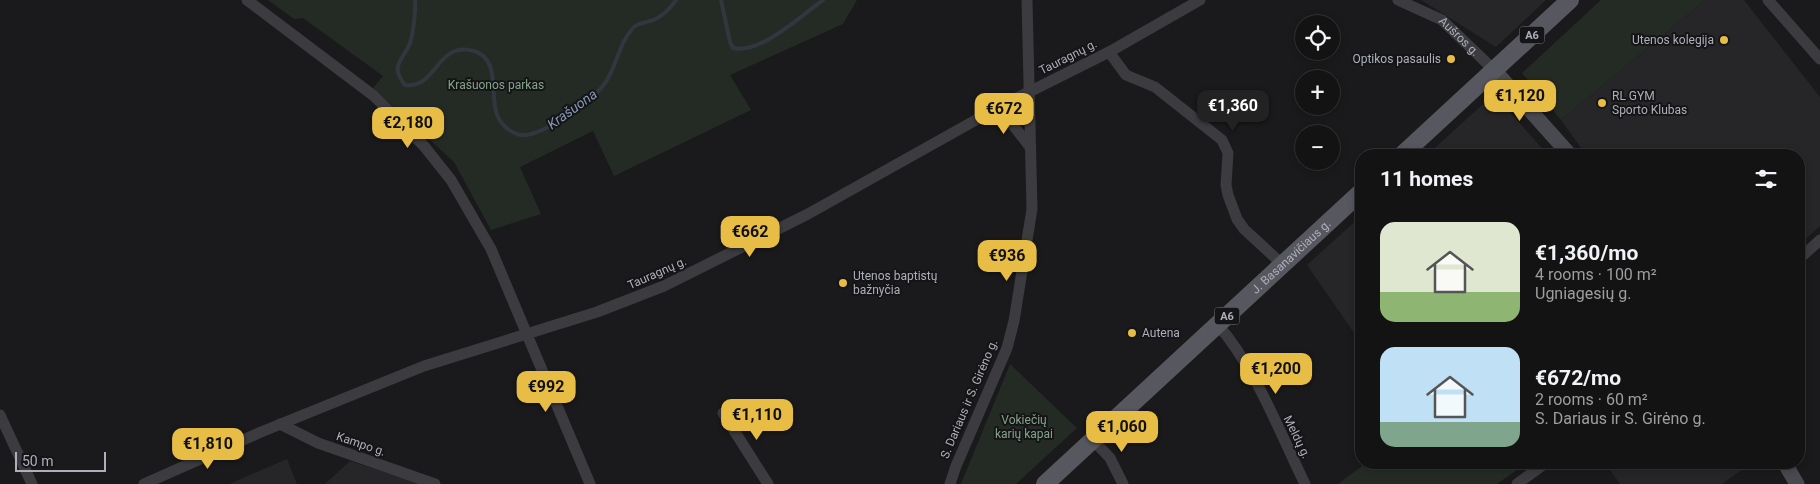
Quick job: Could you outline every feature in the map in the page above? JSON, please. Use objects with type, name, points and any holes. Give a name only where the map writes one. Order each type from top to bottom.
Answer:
[{"type":"main road","name":"A6","points":[[1408,149],[1570,0]]},
{"type":"main road","name":"J. Basanavičiaus g.","points":[[1045,484],[1355,198]]},
{"type":"street","points":[[247,0],[374,96],[438,163],[480,227],[590,484]]},
{"type":"street","name":"S. Dariaus ir S. Girėno g.","points":[[950,484],[1007,348],[1014,321],[1032,209],[1027,0]]},
{"type":"street","name":"Tauragnų g.","points":[[144,484],[260,432],[424,366],[632,299],[695,272],[808,214],[999,107],[1109,52],[1200,0]]},
{"type":"street","name":"Aušros g.","points":[[1398,0],[1442,20],[1494,70],[1565,149]]},
{"type":"street","points":[[1768,0],[1820,59]]},
{"type":"street","points":[[1109,52],[1126,75],[1155,87],[1222,140],[1228,154],[1226,185],[1237,219],[1244,229],[1283,265]]},
{"type":"street","points":[[999,107],[1030,147]]},
{"type":"street","points":[[1805,254],[1820,240]]},
{"type":"street","name":"Meldų g.","points":[[1218,325],[1228,336],[1261,393],[1305,484]]},
{"type":"street","points":[[724,413],[768,484]]},
{"type":"street","points":[[0,415],[32,484]]},
{"type":"street","name":"Kampo g.","points":[[280,424],[318,443],[435,484]]},
{"type":"street","points":[[1094,440],[1110,458],[1123,484]]},
{"type":"street","points":[[1517,484],[1537,469]]},
{"type":"street","points":[[1788,469],[1797,484]]},
{"type":"shaded area","points":[[1421,0],[1546,0],[1496,47]]},
{"type":"shaded area","points":[[1705,0],[1744,0],[1820,97],[1820,226],[1805,240],[1805,149],[1582,149],[1561,120]]},
{"type":"shaded area","points":[[1494,94],[1543,149],[1434,149]]},
{"type":"shaded area","points":[[1355,221],[1355,334],[1307,265]]},
{"type":"shaded area","points":[[287,459],[297,484],[229,484]]},
{"type":"shaded area","points":[[350,461],[421,484],[325,484]]},
{"type":"shaded area","points":[[1609,469],[1743,469],[1722,484],[1620,484]]},
{"type":"green space","name":"Krašuonos parkas","points":[[268,0],[857,0],[843,24],[730,75],[751,110],[614,176],[593,131],[520,167],[541,214],[491,230],[454,162],[373,88],[383,76],[303,18],[294,19]]},
{"type":"green space","points":[[1601,0],[1705,0],[1561,120],[1522,73]]},
{"type":"green space","name":"Vokiečių karių kapai","points":[[1010,364],[1077,428],[1016,484],[961,484]]},
{"type":"green space","points":[[1358,469],[1518,469],[1497,484],[1338,484]]},
{"type":"waterway","name":"Krašuona","points":[[415,0],[415,15],[411,39],[398,68],[400,78],[405,85],[416,84],[424,80],[452,52],[462,49],[474,51],[483,56],[489,63],[492,72],[497,114],[501,122],[511,131],[523,135],[543,130],[590,98],[605,83],[624,41],[633,28],[661,16],[676,0]]},
{"type":"waterway","name":"Krašuona","points":[[721,0],[730,42],[733,48],[744,49],[768,40],[823,0]]},
{"type":"place","name":"Utenos kolegija","points":[[1724,40]]},
{"type":"place","name":"Optikos pasaulis","points":[[1451,59]]},
{"type":"place","name":"RL GYM Sporto Klubas","points":[[1602,103]]},
{"type":"place","name":"Utenos baptistų bažnyčia","points":[[843,283]]},
{"type":"place","name":"Autena","points":[[1132,333]]}]
